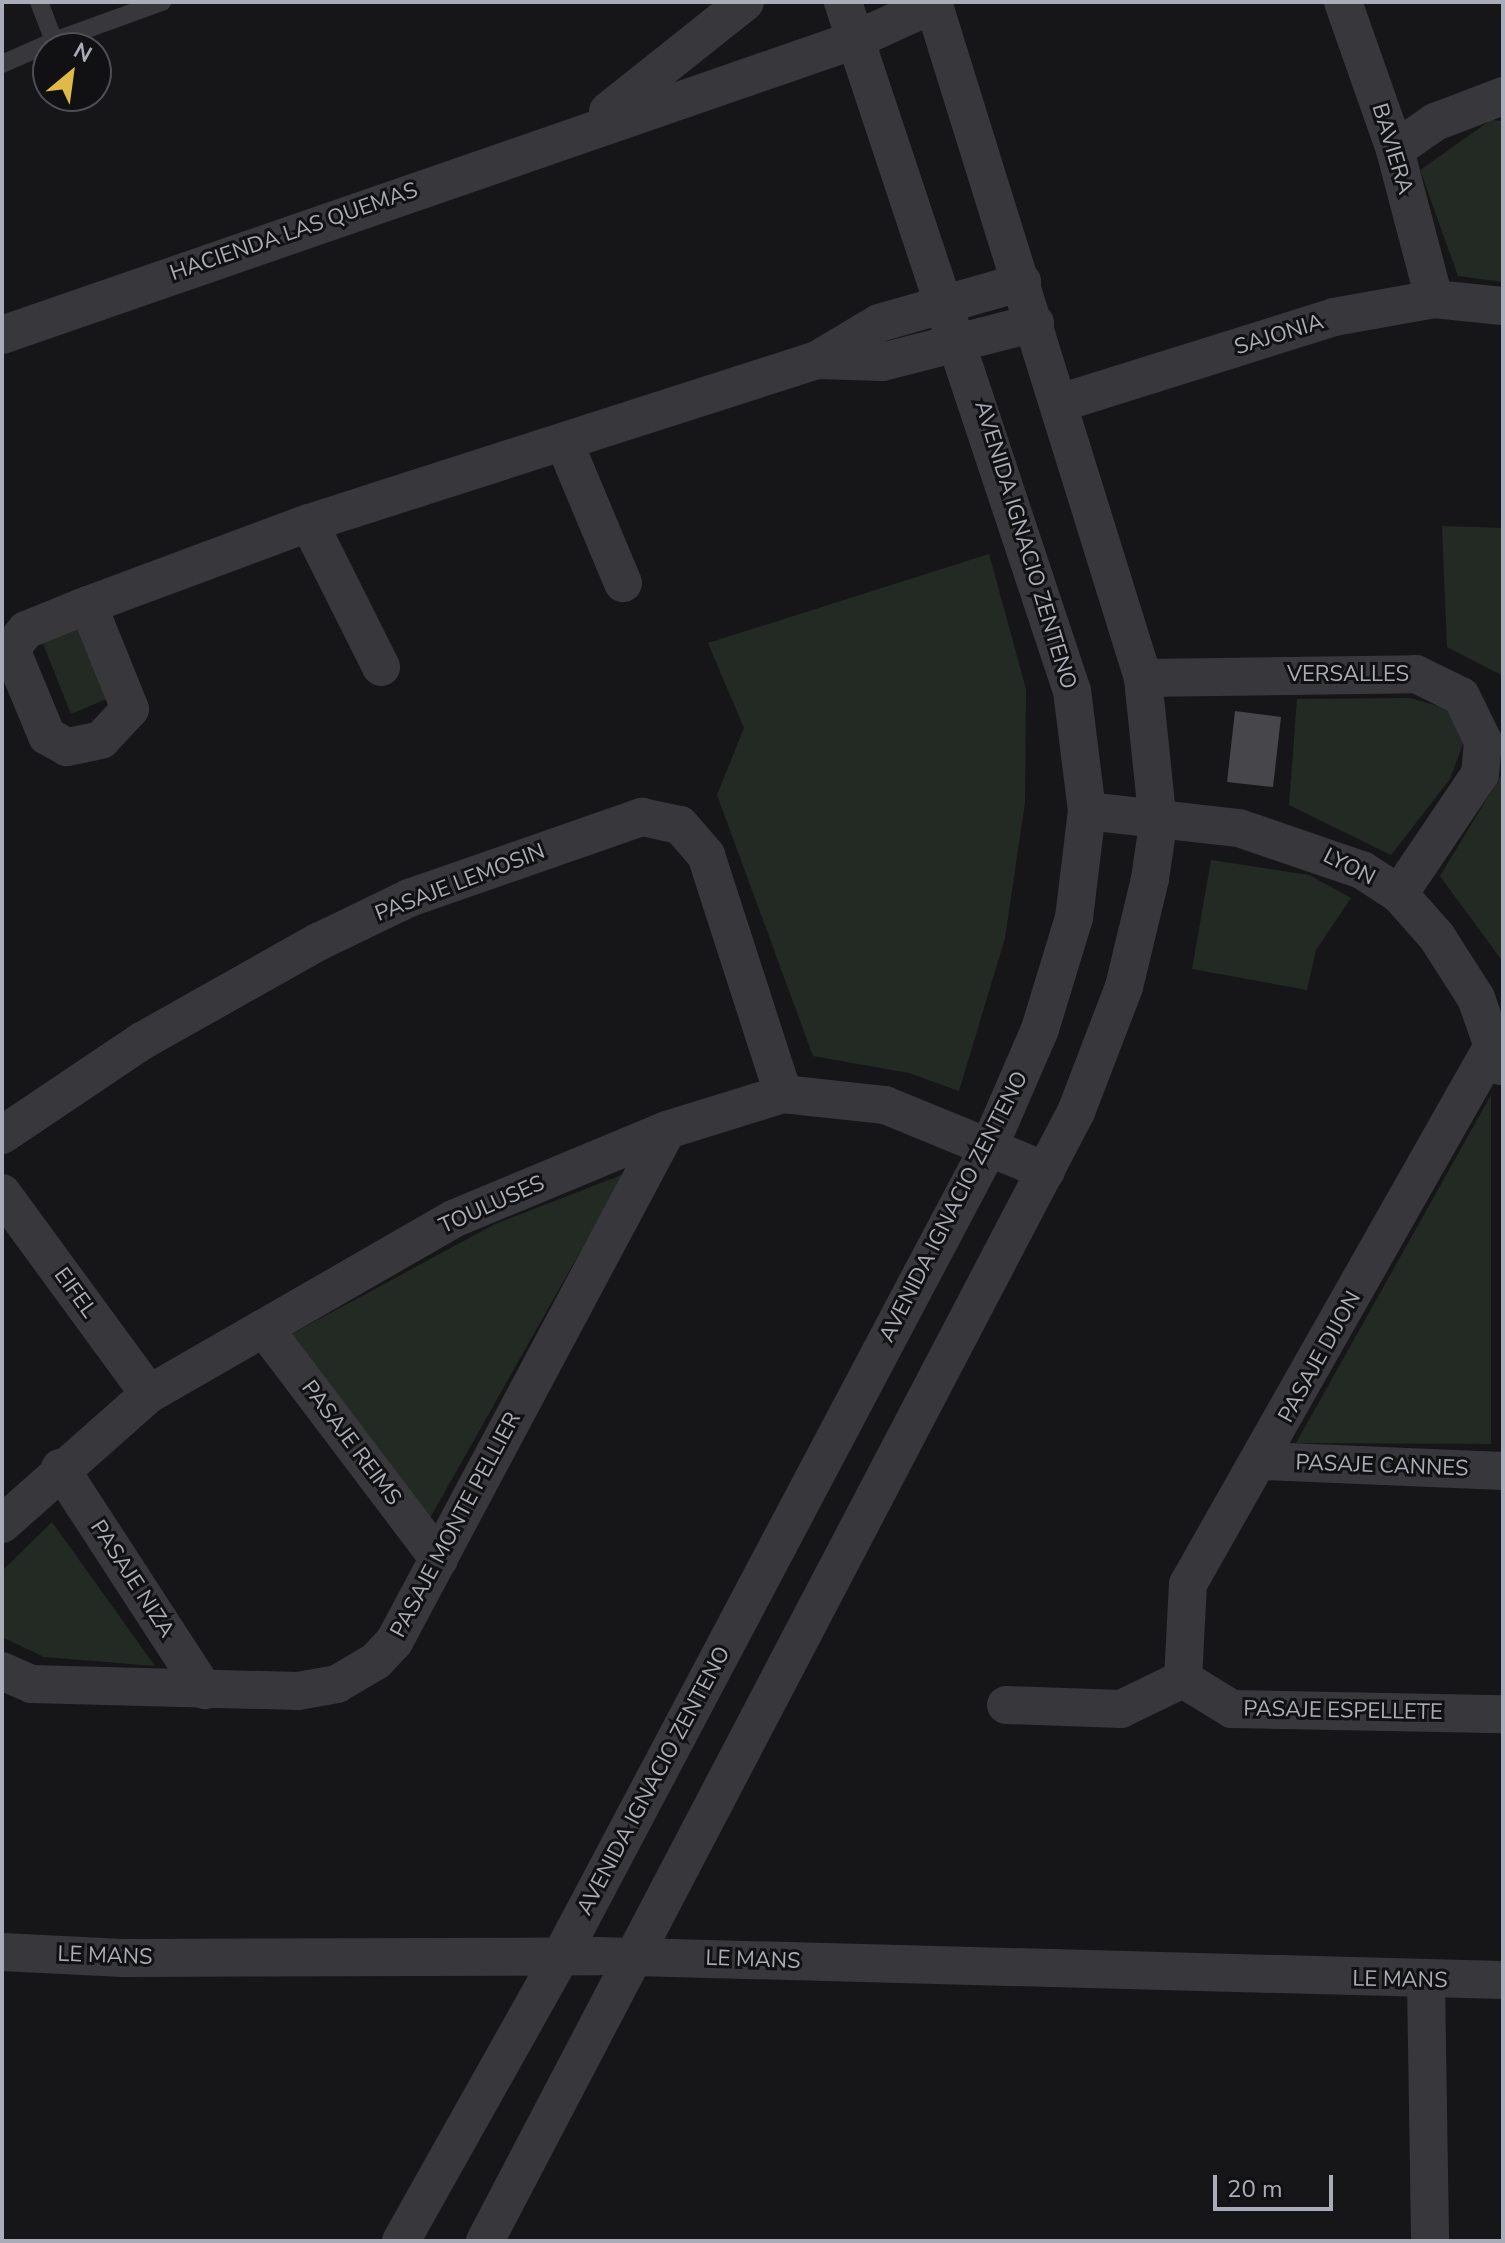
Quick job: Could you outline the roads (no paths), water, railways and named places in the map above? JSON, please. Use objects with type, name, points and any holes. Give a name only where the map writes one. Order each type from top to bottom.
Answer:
[{"type":"street","points":[[587,128],[745,2]]},
{"type":"street","name":"AVENIDA IGNACIO ZENTENO","points":[[401,2241],[561,1956],[989,1147],[1061,970],[1087,811],[1072,691],[962,343],[843,2]]},
{"type":"street","name":"BAVIERA","points":[[1343,2],[1395,150],[1434,299]]},
{"type":"street","points":[[485,2241],[639,1956],[1046,1171],[1124,987],[1158,824],[1143,678],[1060,403],[933,3]]},
{"type":"street","name":"HACIENDA LAS QUEMAS","points":[[2,335],[587,128],[855,40],[933,3]]},
{"type":"street","points":[[1395,150],[1435,122],[1503,96]]},
{"type":"street","points":[[88,605],[309,523],[817,360],[856,331],[1022,282]]},
{"type":"street","name":"SAJONIA","points":[[1060,403],[1334,317],[1434,299],[1503,306]]},
{"type":"street","points":[[817,360],[882,362],[1035,323]]},
{"type":"street","points":[[564,442],[623,583]]},
{"type":"street","points":[[309,523],[381,667]]},
{"type":"street","name":"VERSALLES","points":[[1143,678],[1416,674],[1461,696],[1483,741],[1480,774],[1399,894]]},
{"type":"street","name":"LYON","points":[[1087,811],[1158,824],[1279,837],[1362,870],[1399,894],[1476,998],[1498,1060]]},
{"type":"street","name":"PASAJE LEMOSIN","points":[[2,1135],[142,1041],[318,942],[409,898],[642,817],[680,825],[706,855],[783,1094]]},
{"type":"street","name":"PASAJE DIJON","points":[[1183,1679],[1188,1584],[1498,1060]]},
{"type":"street","name":"TOULUSES","points":[[2,1524],[60,1468],[149,1394],[453,1219],[667,1130],[783,1094],[885,1105],[1046,1171]]},
{"type":"street","name":"PASAJE MONTE PELLIER","points":[[2,1671],[31,1684],[204,1690],[298,1691],[355,1676],[394,1642],[667,1130]]},
{"type":"street","name":"EIFEL","points":[[2,1193],[149,1394]]},
{"type":"street","name":"PASAJE REIMS","points":[[264,1328],[439,1559]]},
{"type":"street","name":"PASAJE CANNES","points":[[1262,1461],[1503,1471]]},
{"type":"street","name":"PASAJE NIZA","points":[[60,1468],[204,1690]]},
{"type":"street","points":[[1006,1705],[1121,1709],[1183,1679]]},
{"type":"street","name":"PASAJE ESPELLETE","points":[[1183,1679],[1232,1709],[1503,1714]]},
{"type":"street","name":"LE MANS","points":[[2,1952],[639,1956],[1426,1981],[1503,1980]]},
{"type":"street","points":[[1426,1981],[1430,2241]]},
{"type":"lane","points":[[39,2],[51,32]]},
{"type":"lane","points":[[79,32],[162,2]]},
{"type":"lane","points":[[2,64],[32,51]]}]
